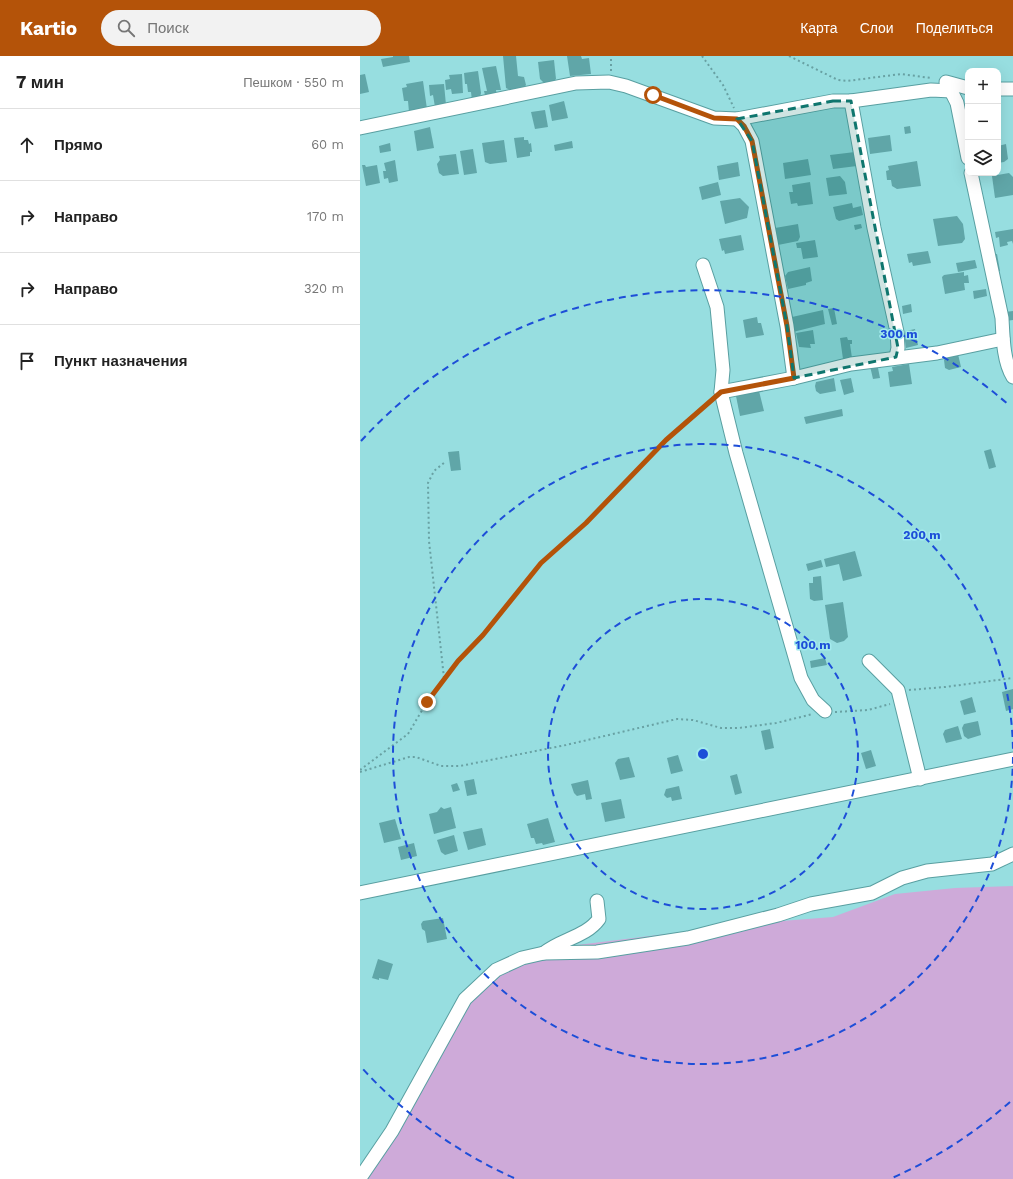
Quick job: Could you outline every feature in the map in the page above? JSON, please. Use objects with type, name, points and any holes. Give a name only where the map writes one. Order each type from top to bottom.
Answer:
[{"type":"street","points":[[360,128],[576,83],[609,82],[626,86],[714,118],[737,119],[833,101],[852,101],[931,90],[949,86],[965,88]]},
{"type":"street","points":[[949,86],[957,103],[965,143]]},
{"type":"street","points":[[1001,90],[1013,89]]},
{"type":"street","points":[[852,101],[874,228],[897,332],[896,357]]},
{"type":"street","points":[[737,119],[744,126],[752,141],[787,326],[794,378]]},
{"type":"street","points":[[972,176],[1002,318],[1003,339],[1009,370],[1013,377]]},
{"type":"street","points":[[703,265],[717,307],[723,370],[721,392],[736,454],[801,678],[813,700],[825,711]]},
{"type":"street","points":[[721,392],[794,378],[851,364],[896,357],[937,353],[1003,339]]},
{"type":"street","points":[[869,661],[899,696],[920,779]]},
{"type":"street","points":[[360,893],[920,779],[1013,758]]},
{"type":"street","points":[[360,1178],[392,1131],[465,999],[496,970],[522,958],[544,953],[597,952],[688,938],[778,915],[810,904],[872,893],[902,878],[927,871],[992,864],[1013,854]]},
{"type":"street","points":[[544,953],[559,942],[571,938],[594,925],[598,919],[597,901]]},
{"type":"path","points":[[609,82],[611,56]]},
{"type":"path","points":[[702,56],[723,85],[737,119]]},
{"type":"path","points":[[789,56],[838,80],[847,81],[901,74],[927,77],[949,86]]},
{"type":"path","points":[[360,771],[408,734],[427,702],[458,661],[483,635],[541,563],[586,523],[666,440],[721,392]]},
{"type":"path","points":[[444,679],[429,541],[428,483],[434,471],[446,462]]},
{"type":"path","points":[[360,771],[409,757],[416,757],[441,766],[460,766],[566,745],[677,719],[693,720],[721,728],[740,728],[776,723],[825,711],[868,710],[899,696],[923,690],[1013,678]]},
{"type":"highlighted area","points":[[833,101],[851,101],[898,348],[896,357],[794,378],[787,326],[752,141],[737,119]]},
{"type":"shaded area","points":[[1013,886],[1013,1179],[360,1179],[437,1043],[490,978],[530,954],[569,946],[755,923],[833,917],[895,894],[955,888]]},
{"type":"building","points":[[393,56],[409,56],[410,62],[383,67],[381,59]]},
{"type":"building","points":[[503,56],[516,56],[518,76],[524,77],[526,85],[523,89],[510,90],[506,88]]},
{"type":"building","points":[[567,56],[581,56],[582,59],[589,58],[591,74],[570,76]]},
{"type":"building","points":[[554,60],[556,79],[553,82],[544,83],[540,79],[538,62]]},
{"type":"building","points":[[496,66],[501,90],[496,90],[497,96],[486,99],[484,91],[487,91],[482,68]]},
{"type":"building","points":[[478,71],[481,93],[480,97],[472,101],[471,92],[468,92],[467,84],[465,84],[464,73]]},
{"type":"building","points":[[365,74],[369,92],[360,94],[360,75]]},
{"type":"building","points":[[462,74],[463,93],[452,94],[451,89],[446,90],[445,80],[450,79],[449,75]]},
{"type":"building","points":[[423,81],[427,109],[409,112],[408,101],[404,101],[402,88],[407,87],[406,84]]},
{"type":"building","points":[[444,84],[446,105],[435,107],[433,95],[430,96],[429,85]]},
{"type":"building","points":[[564,101],[568,118],[552,121],[549,105]]},
{"type":"building","points":[[545,110],[548,127],[535,129],[531,112]]},
{"type":"building","points":[[910,126],[911,133],[905,134],[904,127]]},
{"type":"building","points":[[430,127],[434,148],[417,151],[414,131]]},
{"type":"building","points":[[890,135],[892,151],[870,154],[868,138]]},
{"type":"building","points":[[524,137],[524,140],[528,140],[529,144],[531,143],[532,152],[530,152],[530,156],[517,158],[514,138]]},
{"type":"building","points":[[504,140],[507,162],[490,164],[485,162],[482,143]]},
{"type":"building","points":[[572,141],[573,148],[555,151],[554,145]]},
{"type":"building","points":[[390,143],[391,151],[380,153],[379,146]]},
{"type":"building","points":[[1006,144],[1008,159],[1001,162],[1001,145]]},
{"type":"building","points":[[473,149],[477,173],[464,175],[460,151]]},
{"type":"building","points":[[855,152],[857,166],[833,169],[830,155]]},
{"type":"building","points":[[456,154],[459,174],[443,176],[439,173],[437,164],[440,160],[439,156]]},
{"type":"building","points":[[808,159],[811,175],[785,179],[783,163]]},
{"type":"building","points":[[395,160],[398,181],[389,183],[388,178],[384,179],[383,171],[386,171],[384,163]]},
{"type":"building","points":[[917,161],[921,186],[897,189],[892,186],[891,180],[887,180],[886,171],[889,170],[888,166]]},
{"type":"building","points":[[738,162],[740,176],[719,180],[717,166]]},
{"type":"building","points":[[362,165],[365,165],[366,167],[377,165],[380,183],[366,186]]},
{"type":"building","points":[[1009,173],[1013,177],[1013,195],[995,198],[992,176],[1001,176],[1001,174]]},
{"type":"building","points":[[840,176],[845,182],[847,194],[829,196],[826,178]]},
{"type":"building","points":[[718,182],[721,195],[702,200],[699,187]]},
{"type":"building","points":[[810,182],[813,204],[798,206],[797,203],[791,204],[789,192],[793,192],[792,185]]},
{"type":"building","points":[[740,198],[749,207],[747,218],[725,224],[720,201]]},
{"type":"building","points":[[852,203],[853,208],[861,206],[863,215],[839,221],[836,219],[833,207]]},
{"type":"building","points":[[957,216],[963,224],[965,239],[962,243],[938,246],[933,219]]},
{"type":"building","points":[[798,224],[800,237],[798,241],[778,245],[775,228]]},
{"type":"building","points":[[861,224],[862,228],[855,230],[854,225]]},
{"type":"building","points":[[1013,229],[1013,244],[1012,241],[1007,242],[1008,245],[1000,247],[999,237],[996,238],[995,232]]},
{"type":"building","points":[[741,235],[744,250],[725,254],[724,250],[722,251],[719,239]]},
{"type":"building","points":[[815,240],[818,257],[803,259],[801,248],[797,248],[796,243]]},
{"type":"building","points":[[928,251],[931,263],[913,266],[912,262],[909,263],[907,254]]},
{"type":"building","points":[[997,254],[1000,271],[994,272],[992,255]]},
{"type":"building","points":[[975,260],[977,268],[958,272],[956,263]]},
{"type":"building","points":[[810,267],[812,281],[806,283],[806,285],[788,289],[785,276],[788,272]]},
{"type":"building","points":[[964,272],[964,276],[968,275],[969,283],[964,283],[965,290],[945,294],[942,277],[944,275]]},
{"type":"building","points":[[986,289],[987,296],[974,299],[973,291]]},
{"type":"building","points":[[911,304],[912,312],[903,314],[902,306]]},
{"type":"building","points":[[834,308],[837,324],[832,325],[828,309]]},
{"type":"building","points":[[823,310],[825,324],[793,332],[792,317]]},
{"type":"building","points":[[1013,311],[1013,320],[1006,321],[1005,312]]},
{"type":"building","points":[[757,317],[758,323],[761,323],[764,335],[746,338],[743,320]]},
{"type":"building","points":[[915,329],[918,345],[906,348],[904,334],[906,331]]},
{"type":"building","points":[[813,330],[815,344],[810,344],[811,348],[799,347],[796,333]]},
{"type":"building","points":[[847,337],[848,340],[852,340],[852,344],[850,344],[852,358],[843,359],[840,338]]},
{"type":"building","points":[[958,354],[961,367],[949,370],[945,368],[944,360],[946,356]]},
{"type":"building","points":[[909,364],[912,384],[890,387],[888,372],[893,371],[892,367]]},
{"type":"building","points":[[880,365],[881,368],[878,368],[880,378],[873,379],[870,366]]},
{"type":"building","points":[[834,378],[836,391],[820,394],[816,391],[816,382]]},
{"type":"building","points":[[851,378],[854,392],[844,395],[840,380]]},
{"type":"building","points":[[759,391],[764,411],[740,416],[736,396]]},
{"type":"building","points":[[842,409],[843,416],[806,424],[804,417]]},
{"type":"building","points":[[991,449],[996,467],[989,469],[984,451]]},
{"type":"building","points":[[459,451],[461,470],[451,471],[448,452]]},
{"type":"building","points":[[855,551],[862,576],[843,581],[839,564],[826,567],[824,559]]},
{"type":"building","points":[[821,560],[823,567],[808,571],[806,564]]},
{"type":"building","points":[[821,576],[823,600],[814,601],[810,599],[809,583],[813,583],[813,577]]},
{"type":"building","points":[[843,602],[848,637],[844,641],[837,643],[830,639],[825,605]]},
{"type":"building","points":[[825,658],[827,665],[811,668],[810,661]]},
{"type":"building","points":[[1013,689],[1013,709],[1006,711],[1002,692]]},
{"type":"building","points":[[972,697],[976,712],[964,715],[960,701]]},
{"type":"building","points":[[978,721],[981,735],[968,739],[964,736],[962,728],[964,724]]},
{"type":"building","points":[[958,726],[962,739],[946,743],[943,734],[945,730]]},
{"type":"building","points":[[770,729],[774,748],[765,750],[761,731]]},
{"type":"building","points":[[871,750],[876,766],[866,769],[861,753]]},
{"type":"building","points":[[678,755],[683,771],[671,774],[667,758]]},
{"type":"building","points":[[629,757],[635,777],[620,780],[615,763],[618,759]]},
{"type":"building","points":[[737,774],[742,793],[735,795],[730,776]]},
{"type":"building","points":[[474,779],[477,794],[467,796],[464,781]]},
{"type":"building","points":[[588,780],[592,799],[586,800],[585,794],[577,796],[574,793],[571,784]]},
{"type":"building","points":[[457,783],[460,790],[453,792],[451,785]]},
{"type":"building","points":[[679,786],[682,799],[672,801],[671,797],[667,798],[664,795],[666,789]]},
{"type":"building","points":[[621,799],[625,818],[605,822],[601,803]]},
{"type":"building","points":[[441,807],[444,809],[451,807],[456,828],[434,834],[429,814],[437,812]]},
{"type":"building","points":[[548,818],[555,842],[543,845],[542,843],[536,844],[534,838],[531,838],[527,824]]},
{"type":"building","points":[[395,819],[401,839],[384,843],[379,823]]},
{"type":"building","points":[[482,828],[486,845],[468,850],[463,832]]},
{"type":"building","points":[[454,835],[458,851],[445,855],[441,852],[437,840]]},
{"type":"building","points":[[414,843],[417,856],[401,860],[398,847]]},
{"type":"building","points":[[443,918],[447,939],[427,943],[425,931],[422,929],[421,924],[423,921]]},
{"type":"building","points":[[378,959],[393,964],[388,980],[372,978]]},
{"type":"route","points":[[427,702],[458,661],[483,635],[541,563],[586,523],[666,440],[721,392],[794,378],[787,326],[752,141],[744,126],[737,119],[714,118],[653,95]]}]
